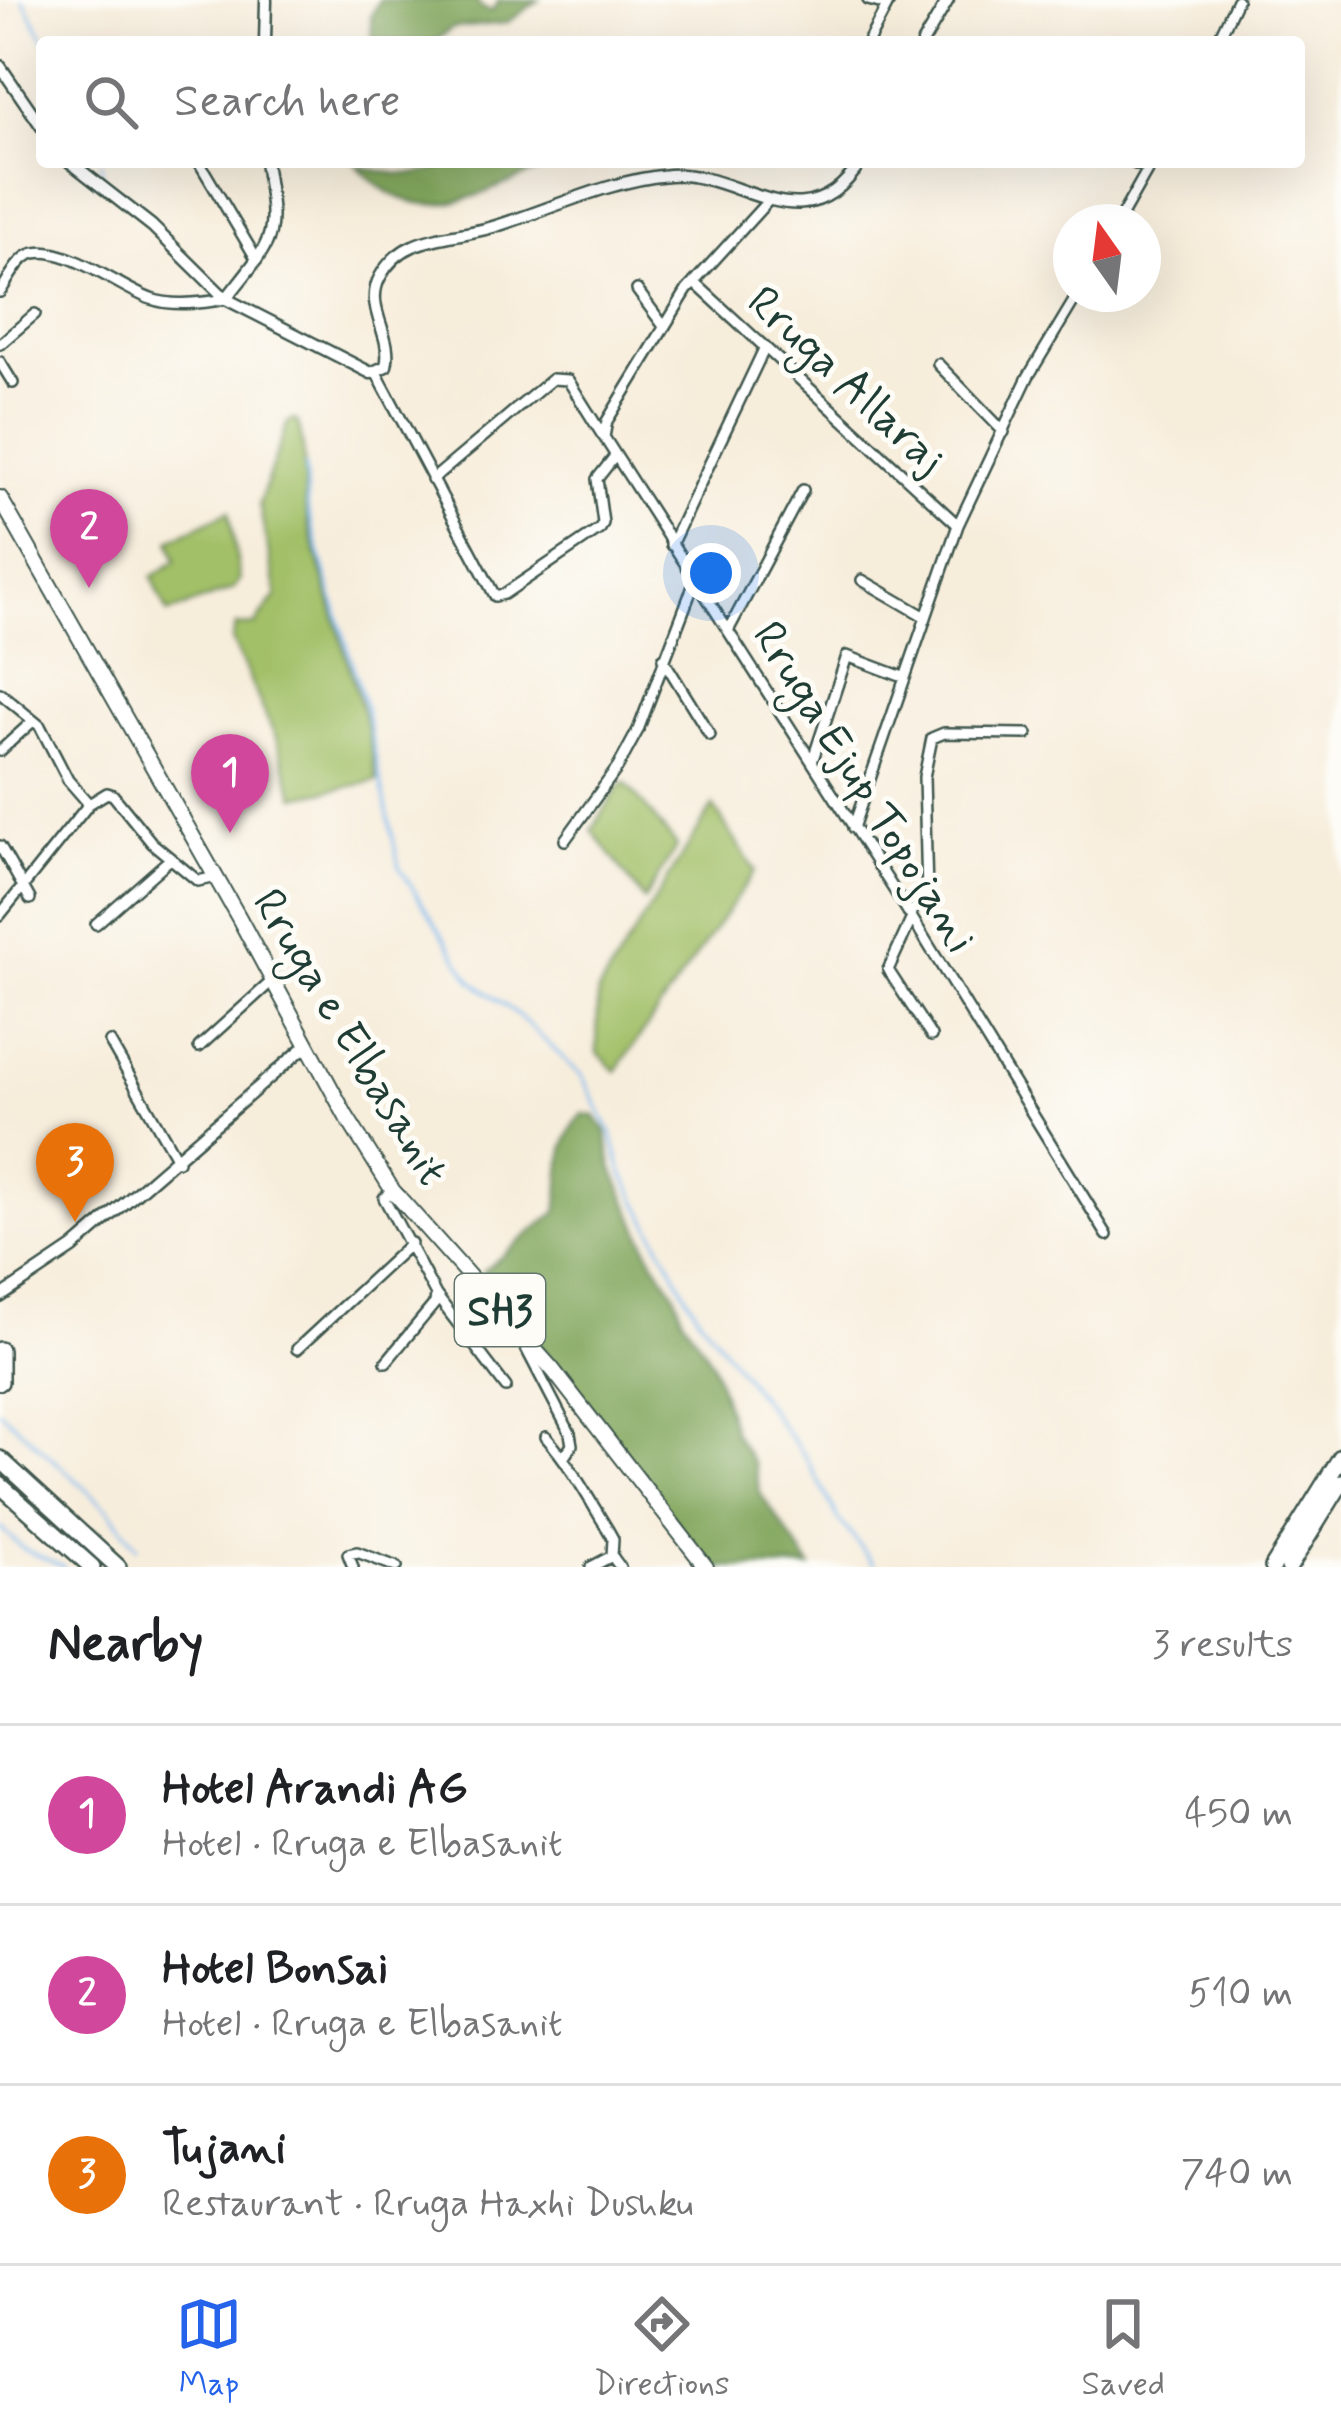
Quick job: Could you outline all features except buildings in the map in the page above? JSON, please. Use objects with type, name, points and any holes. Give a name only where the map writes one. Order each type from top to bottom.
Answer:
[{"type":"highway","points":[[0,1350],[0,1382]]},
{"type":"highway","points":[[0,1448],[118,1567]]},
{"type":"highway","points":[[1273,1567],[1341,1457]]},
{"type":"highway","points":[[0,1459],[34,1486]]},
{"type":"highway","points":[[1289,1567],[1341,1483]]},
{"type":"highway","points":[[0,1487],[92,1567]]},
{"type":"main road","name":"Rruga e Elbasanit","points":[[0,498],[393,1191],[519,1331],[706,1567]]},
{"type":"street","points":[[265,36],[266,0]]},
{"type":"street","points":[[868,0],[888,2],[871,36]]},
{"type":"street","points":[[927,36],[948,0]]},
{"type":"street","points":[[1220,36],[1237,0]]},
{"type":"street","points":[[0,66],[36,118]]},
{"type":"street","points":[[78,168],[142,217],[226,299],[359,370],[376,372],[386,365],[388,355],[374,305],[375,288],[389,264],[413,245],[483,230],[595,193],[665,176],[707,179],[767,202],[797,203],[824,196],[856,168]]},
{"type":"street","points":[[202,168],[256,260]]},
{"type":"street","points":[[226,299],[268,244],[274,226],[266,168]]},
{"type":"street","points":[[1128,204],[1149,168]]},
{"type":"street","points":[[604,436],[607,421],[663,325],[694,282],[767,202]]},
{"type":"street","points":[[0,292],[22,260],[43,253],[71,260],[156,301],[226,299]]},
{"type":"street","name":"Rruga Allaraj","points":[[694,282],[958,525]]},
{"type":"street","points":[[637,290],[663,325]]},
{"type":"street","points":[[853,828],[958,525],[1028,377],[1067,312]]},
{"type":"street","points":[[0,344],[35,314]]},
{"type":"street","points":[[671,544],[765,347]]},
{"type":"street","points":[[0,362],[13,383]]},
{"type":"street","points":[[938,364],[1004,432]]},
{"type":"street","points":[[376,372],[498,596],[600,529],[596,479],[614,457]]},
{"type":"street","name":"Rruga Ejup Topojani","points":[[432,480],[552,379],[568,380],[1108,1234]]},
{"type":"street","points":[[728,631],[803,490]]},
{"type":"street","points":[[862,580],[924,616]]},
{"type":"street","points":[[565,840],[618,767],[638,730],[695,581]]},
{"type":"street","points":[[812,763],[847,656],[903,677]]},
{"type":"street","points":[[663,659],[710,734]]},
{"type":"street","points":[[0,693],[40,726],[68,780],[89,804]]},
{"type":"street","points":[[0,751],[33,721]]},
{"type":"street","points":[[932,1036],[888,970],[910,916],[927,894],[924,777],[932,738],[944,733],[1028,734]]},
{"type":"street","points":[[0,915],[89,804],[112,794],[170,860],[198,880],[216,878]]},
{"type":"street","points":[[0,846],[30,899]]},
{"type":"street","points":[[96,925],[170,860]]},
{"type":"street","points":[[199,1047],[272,981]]},
{"type":"street","points":[[110,1042],[178,1160]]},
{"type":"street","points":[[0,1297],[73,1249],[307,1046]]},
{"type":"street","points":[[393,1191],[384,1198],[436,1294],[506,1388]]},
{"type":"street","points":[[297,1349],[411,1243]]},
{"type":"street","points":[[386,1362],[435,1303],[436,1294]]},
{"type":"street","points":[[519,1331],[519,1342],[572,1438],[564,1457]]},
{"type":"street","points":[[546,1437],[564,1457],[571,1476],[613,1539],[612,1556],[620,1567]]},
{"type":"street","points":[[353,1567],[348,1554],[357,1552],[397,1567]]},
{"type":"street","points":[[591,1567],[612,1556]]},
{"type":"green space","points":[[379,0],[476,0],[492,11],[499,0],[539,0],[507,23],[452,28],[442,36],[372,36],[371,16]]},
{"type":"green space","points":[[360,168],[406,174],[547,168],[481,194],[431,204],[406,200],[382,188]]},
{"type":"green space","points":[[292,420],[297,421],[303,447],[309,527],[368,731],[377,781],[295,797],[277,741],[232,640],[236,626],[255,625],[277,595],[259,504]]},
{"type":"green space","points":[[229,511],[240,580],[233,589],[168,613],[152,577],[176,561],[170,540]]},
{"type":"green space","points":[[626,783],[677,846],[644,900],[592,830],[620,785]]},
{"type":"green space","points":[[713,806],[755,871],[616,1071],[597,1052],[598,992]]},
{"type":"green space","points":[[583,1114],[595,1116],[606,1131],[612,1167],[653,1260],[712,1362],[734,1433],[754,1465],[760,1493],[811,1567],[711,1567],[482,1272],[557,1212],[564,1147]]},
{"type":"waterway","points":[[23,0],[43,36]]},
{"type":"waterway","points":[[101,168],[102,178]]},
{"type":"waterway","points":[[305,466],[308,513],[365,707],[399,867],[472,981],[519,1016],[582,1076],[611,1132],[622,1172],[695,1311],[806,1458],[838,1518],[874,1564]]},
{"type":"waterway","points":[[0,1411],[108,1509],[137,1547]]},
{"type":"waterway","points":[[0,1527],[23,1549],[64,1567]]},
{"type":"place","name":"Hotel Bonsai","points":[[89,588]]},
{"type":"place","name":"Hotel Arandi AG","points":[[230,833]]},
{"type":"place","name":"Tujani","points":[[75,1222]]}]
